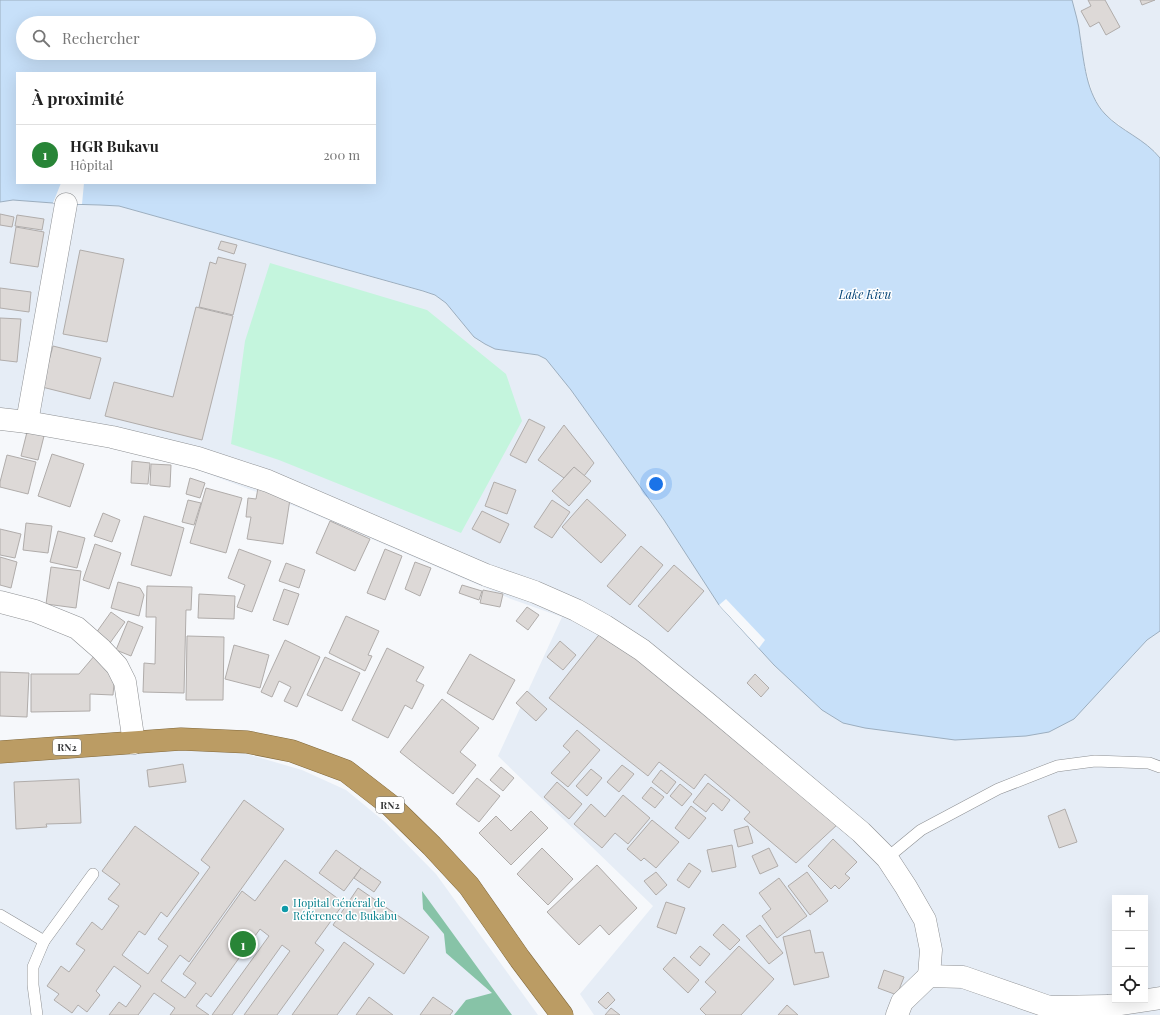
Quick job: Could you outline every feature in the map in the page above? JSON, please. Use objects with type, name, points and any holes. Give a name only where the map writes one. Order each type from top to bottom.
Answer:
[{"type":"highway","name":"RN2","points":[[0,752],[181,739],[246,742],[292,751],[346,771],[390,805],[432,846],[469,886],[520,959],[562,1015]]},
{"type":"street","points":[[27,422],[66,204]]},
{"type":"street","points":[[0,419],[27,422],[112,437],[191,456],[268,481],[486,575],[535,592],[576,610],[605,626],[642,650],[707,702],[861,832],[887,858],[925,920],[931,950],[929,976],[902,1002],[897,1015]]},
{"type":"street","points":[[0,602],[35,611],[77,628],[101,649],[117,666],[125,682],[134,743]]},
{"type":"street","points":[[929,976],[963,977],[1049,1006],[1108,1006],[1160,998]]},
{"type":"lane","points":[[887,858],[921,830],[998,789],[1057,766],[1095,761],[1148,763],[1160,767]]},
{"type":"lane","points":[[37,1015],[33,985],[33,967],[44,941],[93,874]]},
{"type":"lane","points":[[0,915],[44,941]]},
{"type":"shaded area","points":[[1072,0],[1160,0],[1160,158],[1155,151],[1105,114],[1094,98],[1084,63],[1080,34]]},
{"type":"shaded area","points":[[13,200],[119,206],[435,295],[446,303],[474,337],[495,349],[538,355],[546,359],[571,390],[664,520],[719,605],[774,665],[822,710],[843,723],[1132,657],[1147,640],[1160,631],[1160,1015],[594,1015],[580,994],[653,906],[498,756],[562,617],[511,599],[302,509],[195,469],[0,416],[0,202]]},
{"type":"shaded area","points":[[78,747],[240,752],[302,770],[346,790],[385,822],[436,874],[538,1015],[0,1015],[0,757]]},
{"type":"green space","points":[[270,263],[427,310],[506,374],[522,421],[461,533],[279,460],[231,444],[245,341]]},
{"type":"green space","points":[[422,891],[512,1015],[454,1015],[466,1000],[492,993],[446,953],[444,934],[423,909]]},
{"type":"water","name":"Lake Kivu","points":[[0,0],[1072,0],[1079,27],[1087,77],[1099,106],[1111,120],[1140,140],[1160,158],[1160,631],[1147,640],[1074,719],[1049,732],[1026,736],[955,740],[865,728],[843,723],[822,710],[774,665],[719,605],[664,520],[571,390],[546,359],[538,355],[495,349],[485,344],[474,337],[446,303],[435,295],[423,291],[119,206],[13,200],[0,202]]},
{"type":"pier","points":[[61,184],[84,184],[82,204],[53,203]]},
{"type":"pier","points":[[726,599],[765,640],[759,648],[719,605]]},
{"type":"building","points":[[1088,0],[1105,0],[1120,27],[1106,35],[1099,22],[1090,27],[1081,11],[1091,6]]},
{"type":"building","points":[[1140,0],[1155,0],[1142,5]]},
{"type":"building","points":[[0,214],[14,217],[12,227],[0,225]]},
{"type":"building","points":[[17,215],[44,219],[42,230],[15,226]]},
{"type":"building","points":[[16,227],[44,232],[38,267],[10,263]]},
{"type":"building","points":[[221,241],[237,245],[234,254],[218,249]]},
{"type":"building","points":[[80,250],[124,259],[107,342],[63,334]]},
{"type":"building","points":[[218,257],[246,264],[233,315],[199,307],[210,262],[216,264]]},
{"type":"building","points":[[0,288],[31,292],[29,312],[0,308]]},
{"type":"building","points":[[196,307],[233,316],[202,440],[105,416],[114,382],[173,397]]},
{"type":"building","points":[[0,318],[21,319],[17,362],[0,360]]},
{"type":"building","points":[[53,346],[101,358],[90,399],[42,387]]},
{"type":"building","points":[[529,419],[545,427],[526,463],[510,455]]},
{"type":"building","points":[[564,425],[594,463],[584,476],[574,467],[564,478],[538,460]]},
{"type":"building","points":[[27,432],[44,436],[38,460],[21,456]]},
{"type":"building","points":[[52,454],[84,464],[70,507],[38,496]]},
{"type":"building","points":[[7,455],[36,462],[28,494],[0,487]]},
{"type":"building","points":[[132,461],[150,463],[148,484],[131,483]]},
{"type":"building","points":[[151,464],[171,465],[170,487],[150,485]]},
{"type":"building","points":[[574,467],[591,481],[569,506],[552,491]]},
{"type":"building","points":[[190,478],[205,483],[200,498],[186,494]]},
{"type":"building","points":[[494,482],[516,490],[507,514],[485,506]]},
{"type":"building","points":[[206,488],[242,498],[226,553],[190,543]]},
{"type":"building","points":[[258,488],[291,493],[283,544],[247,539],[251,517],[246,517],[248,498],[256,499]]},
{"type":"building","points":[[587,499],[626,535],[601,563],[562,527]]},
{"type":"building","points":[[188,500],[201,503],[194,525],[182,522]]},
{"type":"building","points":[[552,500],[570,512],[552,538],[534,527]]},
{"type":"building","points":[[482,511],[509,524],[500,543],[472,529]]},
{"type":"building","points":[[103,513],[120,520],[112,542],[94,536]]},
{"type":"building","points":[[144,516],[184,528],[171,576],[131,565]]},
{"type":"building","points":[[330,521],[370,539],[355,571],[316,553]]},
{"type":"building","points":[[26,523],[52,526],[48,553],[23,550]]},
{"type":"building","points":[[0,529],[21,534],[15,558],[0,555]]},
{"type":"building","points":[[58,531],[85,538],[77,568],[50,562]]},
{"type":"building","points":[[95,544],[121,553],[109,589],[83,580]]},
{"type":"building","points":[[641,546],[663,565],[630,605],[607,586]]},
{"type":"building","points":[[239,549],[271,561],[252,612],[237,607],[245,585],[228,578]]},
{"type":"building","points":[[385,549],[402,556],[385,600],[367,593]]},
{"type":"building","points":[[0,557],[17,562],[11,588],[0,585]]},
{"type":"building","points":[[415,562],[431,568],[420,596],[405,589]]},
{"type":"building","points":[[286,563],[305,570],[299,588],[279,581]]},
{"type":"building","points":[[674,565],[704,591],[668,632],[638,606]]},
{"type":"building","points":[[51,567],[81,571],[76,608],[46,604]]},
{"type":"building","points":[[118,582],[140,588],[144,595],[139,616],[111,608]]},
{"type":"building","points":[[462,585],[482,591],[479,600],[459,593]]},
{"type":"building","points":[[147,586],[192,587],[191,610],[186,610],[184,693],[143,692],[144,663],[155,664],[156,617],[146,617]]},
{"type":"building","points":[[284,589],[299,594],[288,625],[273,620]]},
{"type":"building","points":[[483,590],[503,594],[500,607],[480,603]]},
{"type":"building","points":[[199,594],[235,596],[234,619],[198,618]]},
{"type":"building","points":[[527,607],[539,615],[528,630],[516,621]]},
{"type":"building","points":[[111,612],[125,622],[110,643],[96,633]]},
{"type":"building","points":[[346,616],[379,631],[368,655],[372,656],[365,671],[329,653]]},
{"type":"building","points":[[128,621],[143,627],[131,656],[116,650]]},
{"type":"building","points":[[602,631],[838,824],[796,863],[744,819],[750,812],[705,774],[694,789],[659,762],[648,776],[549,698]]},
{"type":"building","points":[[187,636],[224,637],[223,700],[186,700]]},
{"type":"building","points":[[285,640],[320,657],[297,707],[284,701],[291,687],[279,681],[272,697],[261,692]]},
{"type":"building","points":[[560,641],[576,655],[563,670],[547,657]]},
{"type":"building","points":[[234,645],[269,655],[260,688],[225,679]]},
{"type":"building","points":[[387,648],[424,667],[416,681],[424,685],[412,709],[405,705],[388,738],[352,720]]},
{"type":"building","points":[[470,654],[515,680],[493,720],[447,693]]},
{"type":"building","points":[[95,655],[115,672],[113,695],[90,694],[90,711],[31,712],[31,674],[79,674]]},
{"type":"building","points":[[325,657],[360,673],[342,711],[307,695]]},
{"type":"building","points":[[0,672],[29,673],[27,717],[0,716]]},
{"type":"building","points":[[755,674],[769,688],[761,697],[747,683]]},
{"type":"building","points":[[527,691],[547,709],[536,721],[516,703]]},
{"type":"building","points":[[442,699],[479,728],[460,752],[476,765],[453,794],[400,752]]},
{"type":"building","points":[[577,730],[600,750],[568,787],[551,773],[570,752],[563,746]]},
{"type":"building","points":[[183,764],[186,782],[149,787],[147,770]]},
{"type":"building","points":[[622,765],[634,774],[619,792],[607,782]]},
{"type":"building","points":[[501,767],[514,778],[503,791],[490,780]]},
{"type":"building","points":[[591,769],[602,778],[587,796],[576,786]]},
{"type":"building","points":[[661,770],[676,782],[667,794],[652,782]]},
{"type":"building","points":[[477,778],[500,796],[479,822],[456,804]]},
{"type":"building","points":[[79,779],[81,823],[46,824],[47,827],[16,829],[14,782]]},
{"type":"building","points":[[557,782],[582,804],[569,819],[544,797]]},
{"type":"building","points":[[708,783],[730,800],[722,811],[713,803],[706,812],[693,802]]},
{"type":"building","points":[[680,784],[692,794],[682,806],[670,796]]},
{"type":"building","points":[[651,787],[664,797],[655,808],[642,798]]},
{"type":"building","points":[[623,795],[650,818],[628,844],[615,833],[602,848],[574,824],[591,804],[605,817]]},
{"type":"building","name":"Hopital Général de Référence de Bukabu","points":[[244,800],[284,829],[189,962],[180,955],[161,981],[185,998],[196,983],[183,974],[242,891],[255,901],[285,860],[344,903],[315,943],[324,950],[277,1015],[244,1015],[290,951],[282,945],[232,1015],[212,1015],[269,936],[260,929],[211,997],[206,993],[196,1006],[209,1015],[170,1015],[175,1008],[154,993],[138,1015],[109,1015],[119,1002],[126,1007],[141,986],[114,966],[96,991],[100,995],[87,1012],[78,1005],[72,1013],[54,1000],[59,994],[47,986],[61,966],[69,972],[85,950],[76,944],[92,922],[102,930],[119,906],[108,899],[120,884],[102,871],[135,826],[199,873],[167,917],[161,912],[145,935],[139,931],[122,955],[148,974],[168,946],[158,939],[210,867],[201,860]]},
{"type":"building","points":[[691,806],[706,818],[689,839],[675,828]]},
{"type":"building","points":[[1065,809],[1077,842],[1059,848],[1048,816]]},
{"type":"building","points":[[531,811],[548,828],[511,865],[479,833],[496,816],[511,831]]},
{"type":"building","points":[[652,820],[679,842],[656,868],[644,858],[641,861],[627,849]]},
{"type":"building","points":[[748,826],[753,843],[738,847],[734,830]]},
{"type":"building","points":[[833,839],[857,862],[845,874],[850,878],[839,889],[835,885],[831,889],[808,866]]},
{"type":"building","points":[[732,845],[736,867],[712,872],[707,850]]},
{"type":"building","points":[[542,848],[573,879],[548,905],[517,874]]},
{"type":"building","points":[[769,848],[778,866],[760,874],[752,856]]},
{"type":"building","points":[[336,850],[361,868],[344,891],[319,873]]},
{"type":"building","points":[[689,863],[701,871],[689,888],[677,880]]},
{"type":"building","points":[[597,865],[637,908],[609,935],[600,925],[579,945],[547,912]]},
{"type":"building","points":[[361,868],[381,882],[374,892],[354,878]]},
{"type":"building","points":[[656,872],[667,885],[656,895],[644,881]]},
{"type":"building","points":[[807,872],[828,901],[810,915],[788,886]]},
{"type":"building","points":[[779,878],[807,916],[777,938],[762,916],[771,909],[759,893]]},
{"type":"building","points":[[358,888],[429,937],[404,974],[333,925]]},
{"type":"building","points":[[666,902],[685,908],[676,934],[657,927]]},
{"type":"building","points":[[723,924],[740,940],[730,950],[713,935]]},
{"type":"building","points":[[760,925],[783,953],[769,964],[746,936]]},
{"type":"building","points":[[810,930],[815,953],[823,952],[829,977],[794,985],[783,937]]},
{"type":"building","name":"Hopital Général de Référence de Bukabu","points":[[344,942],[374,964],[337,1015],[292,1015]]},
{"type":"building","points":[[700,946],[710,954],[700,966],[690,957]]},
{"type":"building","points":[[739,946],[774,979],[741,1015],[706,1015],[700,1009],[716,992],[705,982]]},
{"type":"building","points":[[674,957],[699,980],[688,993],[663,969]]},
{"type":"building","points":[[884,970],[904,977],[897,995],[878,988]]},
{"type":"building","points":[[608,992],[615,1000],[606,1009],[598,1002]]},
{"type":"building","points":[[369,997],[393,1015],[356,1015]]},
{"type":"building","points":[[433,997],[453,1011],[450,1015],[420,1015]]},
{"type":"building","points":[[787,1005],[798,1015],[778,1015]]},
{"type":"building","points":[[611,1008],[620,1015],[605,1015]]},
{"type":"place","name":"Hopital Général de Référence de Bukabu","points":[[285,909]]},
{"type":"place","name":"HGR Bukavu","points":[[243,944]]}]
